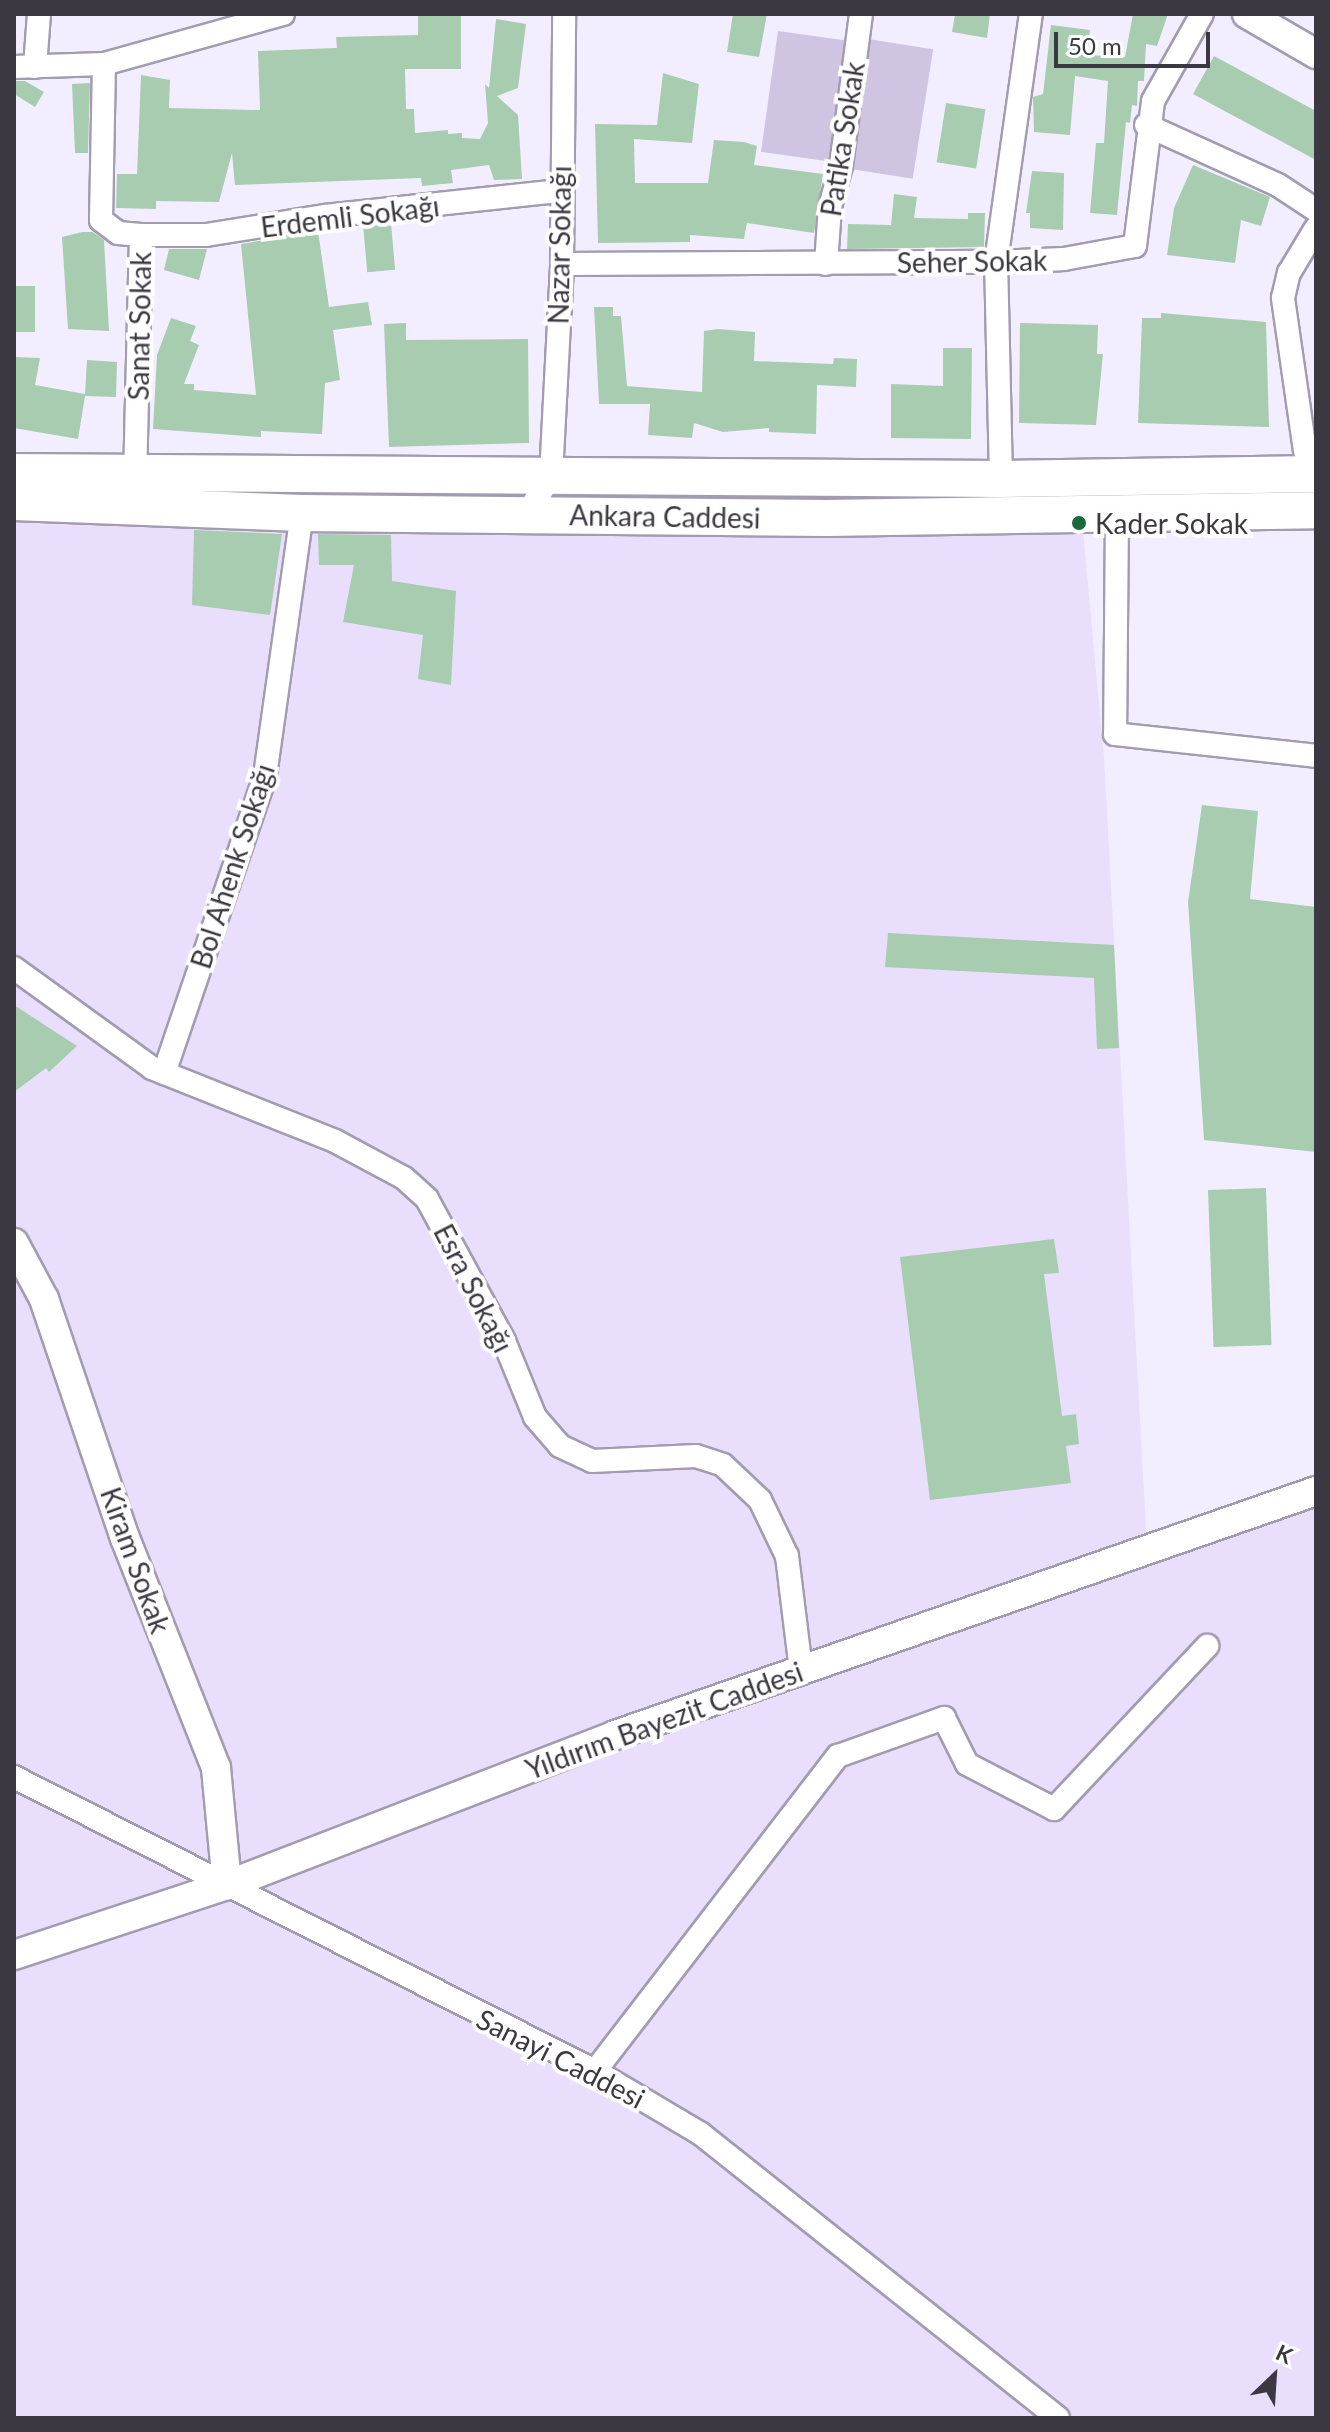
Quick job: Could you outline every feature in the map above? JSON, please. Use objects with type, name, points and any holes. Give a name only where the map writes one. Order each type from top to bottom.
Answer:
[{"type":"main road","name":"Ankara Caddesi","points":[[14,472],[1001,479],[1311,463]]},
{"type":"main road","name":"Ankara Caddesi","points":[[14,502],[302,513],[526,515],[1117,514],[1316,510]]},
{"type":"street","points":[[39,14],[24,67],[104,64],[283,14]]},
{"type":"street","name":"Nazar Sokağı","points":[[551,476],[562,264],[558,191],[564,14]]},
{"type":"street","name":"Patika Sokak","points":[[826,264],[830,207],[841,166],[861,14]]},
{"type":"street","points":[[1001,479],[996,262],[1031,14]]},
{"type":"street","name":"Seher Sokak","points":[[562,264],[996,262],[1064,259],[1135,246],[1146,125],[1153,101],[1202,14]]},
{"type":"street","points":[[1247,14],[1316,54]]},
{"type":"street","name":"Sanat Sokak","points":[[104,64],[101,220],[118,233],[141,235],[135,473]]},
{"type":"street","points":[[1146,125],[1278,185],[1316,210]]},
{"type":"street","name":"Erdemli Sokağı","points":[[141,235],[206,235],[325,216],[558,191]]},
{"type":"street","points":[[1311,463],[1283,298],[1289,273],[1316,228]]},
{"type":"street","points":[[526,515],[551,476]]},
{"type":"street","name":"Bol Ahenk Sokağı","points":[[164,1073],[265,776],[302,513]]},
{"type":"street","points":[[1117,514],[1115,734],[1316,756]]},
{"type":"street","name":"Esra Sokağı","points":[[14,968],[104,1036],[164,1073],[335,1141],[404,1178],[427,1199],[504,1341],[535,1417],[560,1446],[592,1461],[696,1456],[723,1465],[760,1500],[787,1556],[801,1670]]},
{"type":"street","name":"Kiram Sokak","points":[[14,1243],[44,1299],[125,1538],[216,1768],[227,1885]]},
{"type":"street","name":"Yıldırım Bayezit Caddesi","points":[[14,1955],[227,1885],[801,1670],[1316,1491]]},
{"type":"street","points":[[595,2071],[838,1756],[944,1718],[967,1764],[1054,1809],[1207,1646]]},
{"type":"street","name":"Sanayi Caddesi","points":[[14,1777],[595,2071],[701,2134],[1058,2418]]},
{"type":"shaded area","points":[[778,31],[846,41],[829,161],[761,152]]},
{"type":"shaded area","points":[[868,39],[933,49],[913,179],[848,168]]},
{"type":"shaded area","points":[[14,513],[1083,531],[1104,757],[1148,1567],[1316,1501],[1316,2418],[14,2418]]},
{"type":"building","points":[[418,14],[461,14],[461,69],[405,69],[406,109],[414,109],[415,133],[448,130],[448,134],[462,133],[462,138],[480,139],[488,123],[485,84],[489,88],[496,19],[526,24],[518,88],[497,96],[518,115],[522,179],[494,180],[489,165],[451,170],[453,183],[422,186],[421,178],[235,185],[232,153],[219,202],[156,201],[156,209],[116,208],[117,174],[137,174],[141,75],[170,80],[169,108],[260,110],[258,51],[337,48],[336,37],[418,35]]},
{"type":"building","points":[[733,14],[767,14],[759,57],[727,52]]},
{"type":"building","points":[[955,14],[990,14],[987,38],[952,32]]},
{"type":"building","points":[[1133,14],[1168,14],[1157,46],[1146,44],[1144,81],[1138,81],[1137,106],[1132,105],[1130,123],[1126,122],[1117,215],[1090,213],[1096,143],[1104,143],[1108,81],[1075,76],[1070,135],[1034,132],[1033,97],[1043,94],[1051,25],[1090,30],[1087,55],[1125,57]]},
{"type":"building","points":[[1214,56],[1316,111],[1316,160],[1193,94]]},
{"type":"building","points":[[663,73],[699,84],[692,143],[634,139],[635,183],[708,183],[714,140],[744,142],[757,146],[754,165],[823,174],[814,233],[747,223],[744,239],[690,235],[690,242],[598,243],[595,124],[657,125]]},
{"type":"building","points":[[14,81],[25,81],[44,92],[35,107],[14,94]]},
{"type":"building","points":[[90,83],[88,153],[75,153],[72,84]]},
{"type":"building","points":[[946,103],[986,109],[976,169],[937,162]]},
{"type":"building","points":[[1193,165],[1270,197],[1261,226],[1241,220],[1235,263],[1167,255],[1174,208]]},
{"type":"building","points":[[1032,171],[1064,173],[1063,230],[1030,228],[1030,213],[1026,213]]},
{"type":"building","points":[[894,194],[917,197],[914,218],[968,219],[968,213],[985,213],[984,247],[847,249],[848,224],[891,225]]},
{"type":"building","points":[[391,223],[395,270],[367,272],[363,225]]},
{"type":"building","points":[[318,231],[329,307],[368,302],[372,325],[333,330],[340,380],[325,383],[322,434],[261,431],[261,437],[153,429],[157,355],[171,318],[196,326],[190,341],[199,345],[184,384],[194,384],[194,390],[256,395],[241,244]]},
{"type":"building","points":[[93,232],[104,240],[109,331],[68,329],[62,237]]},
{"type":"building","points":[[169,249],[207,249],[199,280],[164,270]]},
{"type":"building","points":[[14,286],[35,286],[35,332],[14,332]]},
{"type":"building","points":[[594,307],[613,307],[613,316],[621,316],[627,386],[702,392],[704,331],[718,329],[755,332],[754,361],[833,364],[834,358],[857,359],[856,387],[817,385],[816,434],[769,432],[769,428],[723,432],[694,423],[692,438],[648,435],[650,404],[599,404]]},
{"type":"building","points":[[1161,313],[1266,322],[1269,427],[1138,423],[1142,318],[1161,318]]},
{"type":"building","points":[[406,323],[406,340],[528,339],[529,443],[389,447],[384,324]]},
{"type":"building","points":[[1020,323],[1098,325],[1097,354],[1103,354],[1096,425],[1019,423]]},
{"type":"building","points":[[943,348],[972,348],[971,439],[891,438],[891,384],[943,386]]},
{"type":"building","points":[[14,357],[40,358],[35,385],[85,394],[87,360],[117,362],[116,397],[85,396],[78,439],[14,428]]},
{"type":"building","points":[[194,530],[282,534],[270,615],[192,605]]},
{"type":"building","points":[[318,534],[391,535],[392,581],[456,591],[451,685],[418,679],[423,635],[343,622],[354,565],[319,565]]},
{"type":"building","points":[[1202,805],[1258,811],[1250,899],[1316,907],[1316,1152],[1204,1140],[1188,902]]},
{"type":"building","points":[[888,933],[1114,945],[1119,1048],[1097,1049],[1094,978],[885,967]]},
{"type":"building","points":[[14,1005],[77,1046],[49,1072],[46,1068],[14,1092]]},
{"type":"building","points":[[1266,1188],[1271,1345],[1214,1347],[1208,1190]]},
{"type":"building","points":[[1054,1239],[1059,1273],[1044,1274],[1062,1416],[1076,1414],[1079,1444],[1066,1446],[1071,1483],[930,1500],[900,1257]]},
{"type":"place","name":"Kader Sokak","points":[[1079,523]]}]
